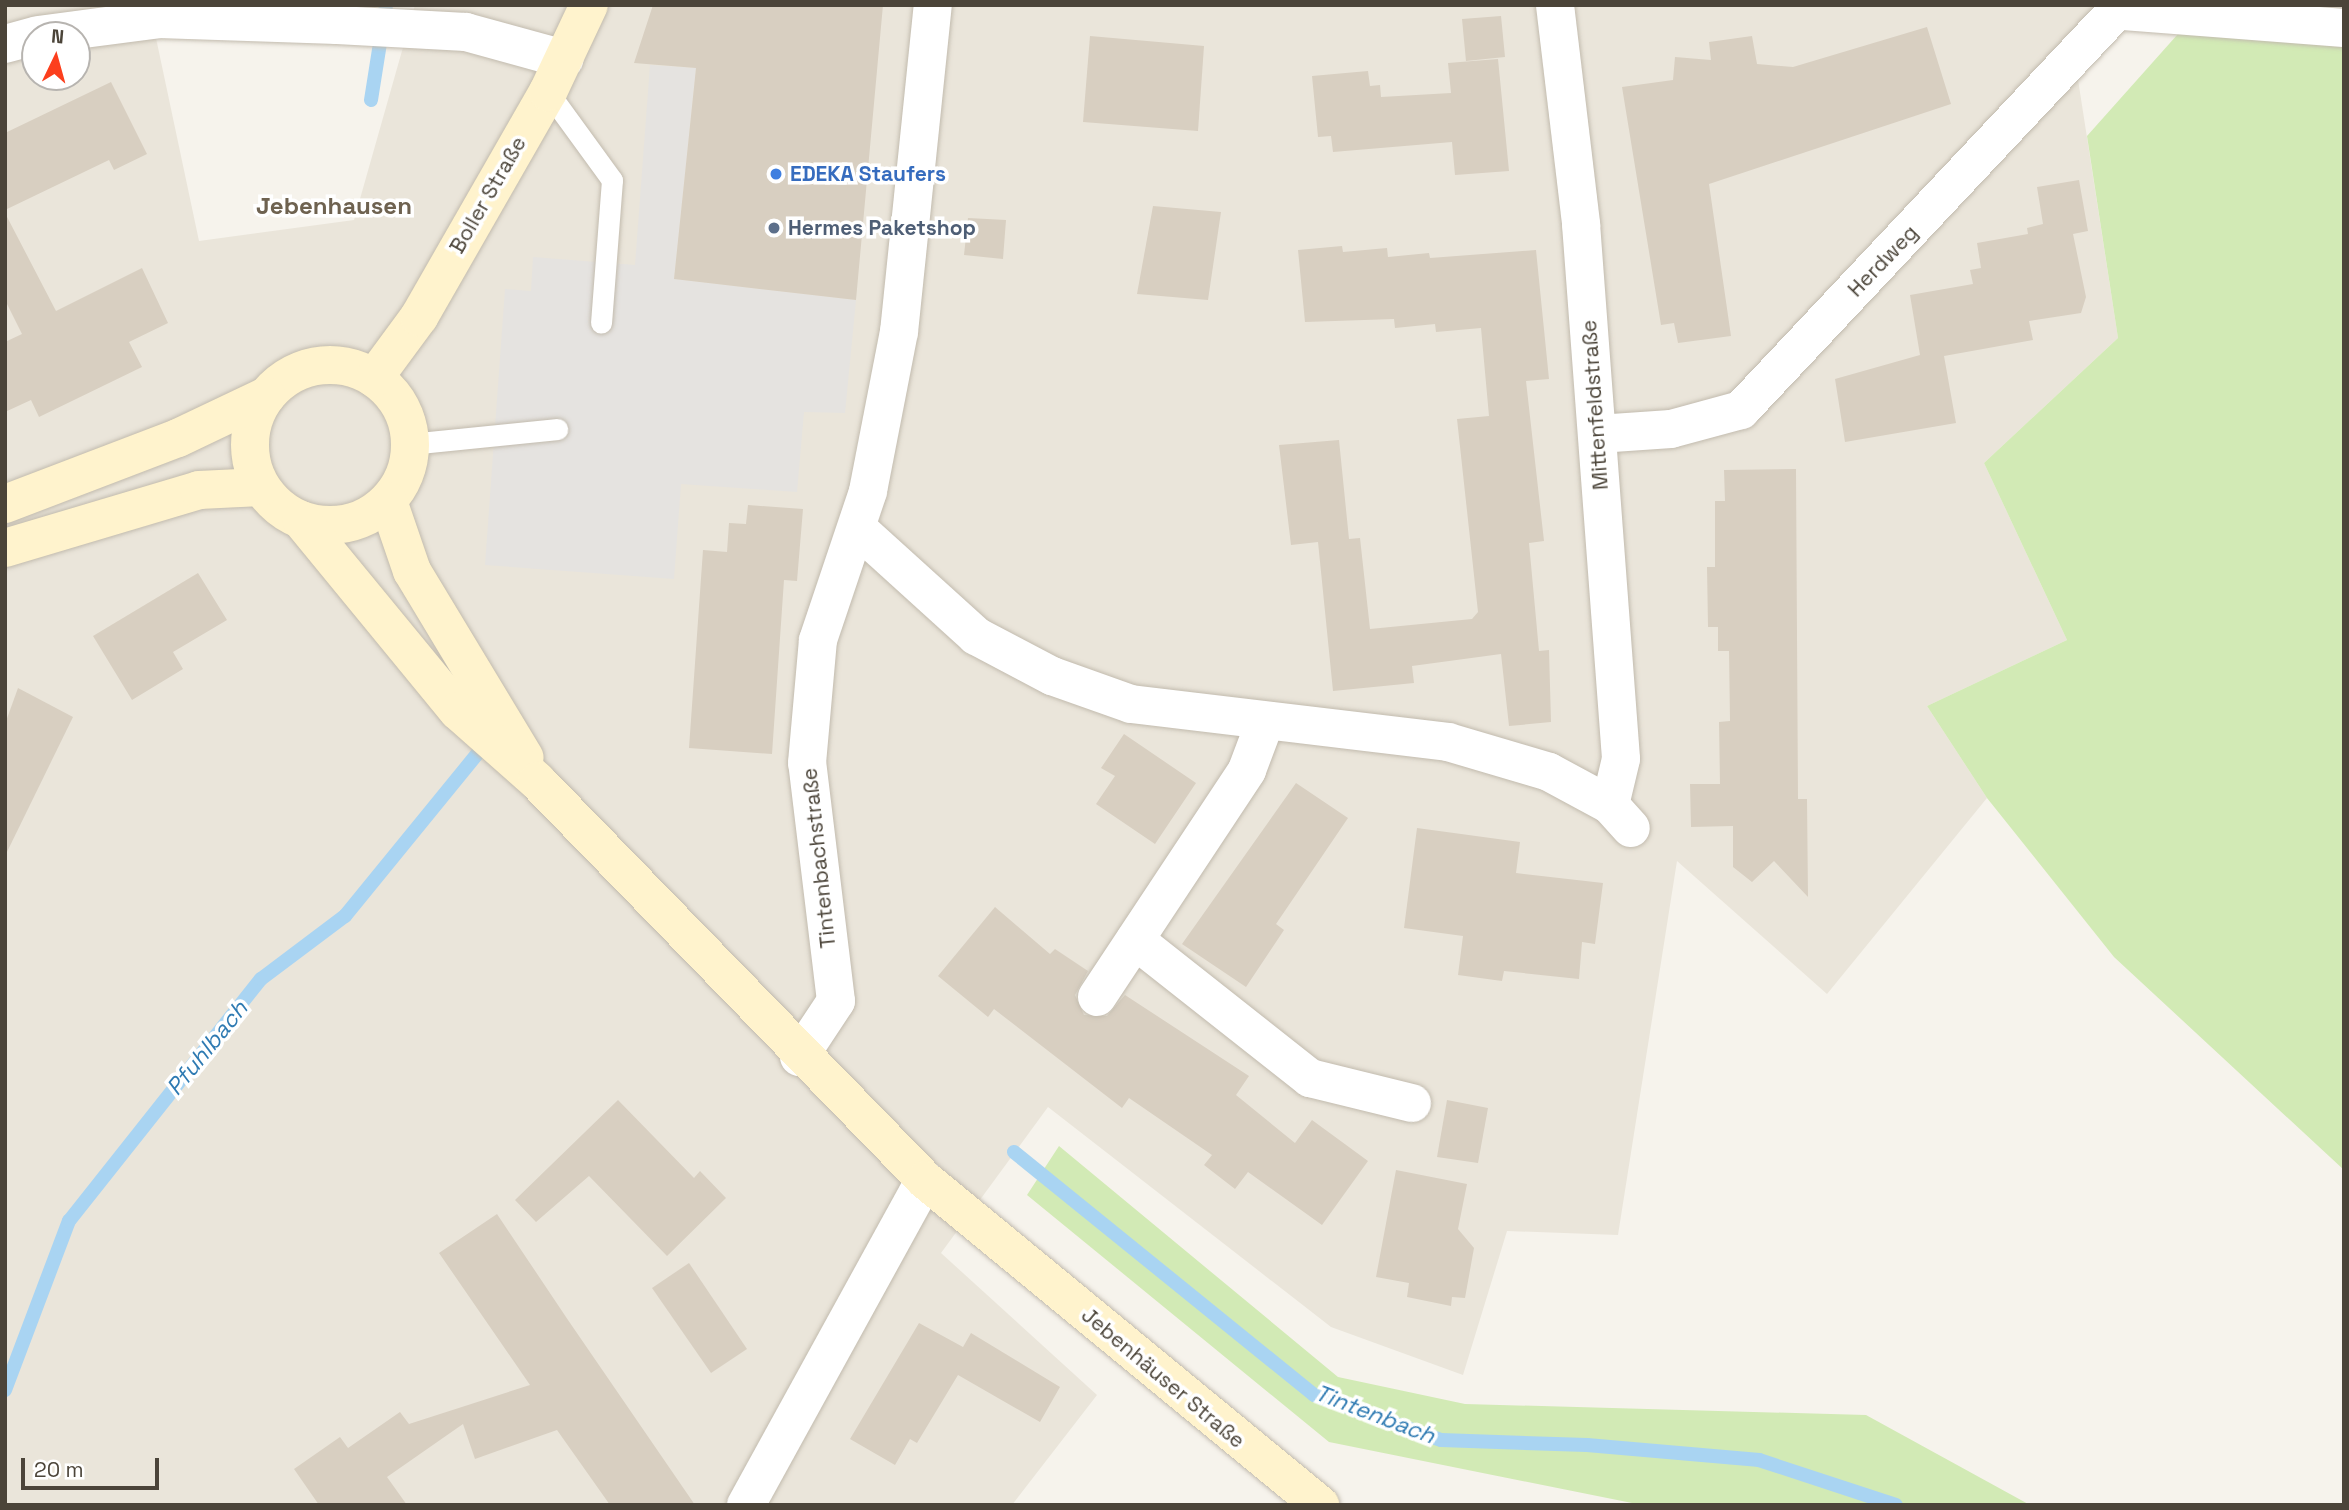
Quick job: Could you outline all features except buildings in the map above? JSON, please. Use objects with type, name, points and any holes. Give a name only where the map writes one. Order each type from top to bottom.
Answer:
[{"type":"street","name":"Boller Straße","points":[[374,378],[419,317],[556,76],[589,5]]},
{"type":"street","name":"Tintenbachstraße","points":[[799,1057],[836,1001],[807,763],[818,640],[857,528],[899,332],[933,5]]},
{"type":"street","name":"Mittenfeldstraße","points":[[1265,722],[1448,742],[1549,772],[1621,816],[1621,759],[1598,434],[1555,5]]},
{"type":"street","points":[[2122,8],[2344,28]]},
{"type":"street","name":"Herdweg","points":[[1598,434],[1671,429],[1741,410],[2122,8]]},
{"type":"street","points":[[91,28],[159,19],[466,32],[556,76]]},
{"type":"street","points":[[5,504],[178,438],[266,396],[283,379],[329,365],[374,378],[393,396],[410,444],[400,484],[388,500],[348,523],[302,520]]},
{"type":"street","points":[[266,396],[249,441],[261,487],[302,520],[458,711],[537,781],[799,1057],[925,1180],[746,1505]]},
{"type":"street","points":[[5,548],[199,490],[261,487]]},
{"type":"street","points":[[388,500],[412,571],[483,680],[537,781]]},
{"type":"street","points":[[857,528],[976,636],[1052,676],[1130,704],[1265,722],[1247,770],[1097,997]]},
{"type":"street","points":[[1135,940],[1310,1078],[1412,1103]]},
{"type":"street","name":"Jebenhäuser Straße","points":[[925,1180],[1320,1505]]},
{"type":"lane","points":[[556,76],[612,180],[601,323]]},
{"type":"lane","points":[[410,444],[558,429]]},
{"type":"shaded area","points":[[5,5],[149,5],[199,241],[354,220],[415,5],[2344,5],[2344,28],[2123,11],[2075,60],[2118,338],[1984,463],[2067,640],[1927,706],[1987,798],[1827,994],[1677,861],[1618,1235],[1507,1231],[1463,1375],[1331,1327],[1048,1107],[941,1253],[1097,1395],[1012,1505],[5,1505]]},
{"type":"shaded area","points":[[650,65],[696,68],[674,279],[856,300],[845,413],[804,412],[797,492],[681,484],[674,579],[485,565],[505,289],[531,291],[533,257],[635,265]]},
{"type":"green space","points":[[2194,16],[2344,28],[2344,1170],[2114,957],[1987,798],[1927,706],[2067,640],[1984,463],[2118,338],[2087,136]]},
{"type":"green space","points":[[1059,1146],[1338,1377],[1465,1404],[1866,1415],[2030,1505],[1642,1505],[1329,1442],[1027,1195]]},
{"type":"waterway","name":"Pfuhlbach","points":[[371,100],[386,5]]},
{"type":"waterway","name":"Pfuhlbach","points":[[5,1390],[69,1221],[261,979],[345,916],[478,753]]},
{"type":"waterway","name":"Tintenbach","points":[[1014,1152],[1314,1395],[1441,1440],[1587,1445],[1759,1460],[1896,1505]]},
{"type":"place","name":"EDEKA Staufers","points":[[776,174]]},
{"type":"place","name":"Hermes Paketshop","points":[[774,228]]},
{"type":"district","name":"Jebenhausen","points":[[334,206]]}]
